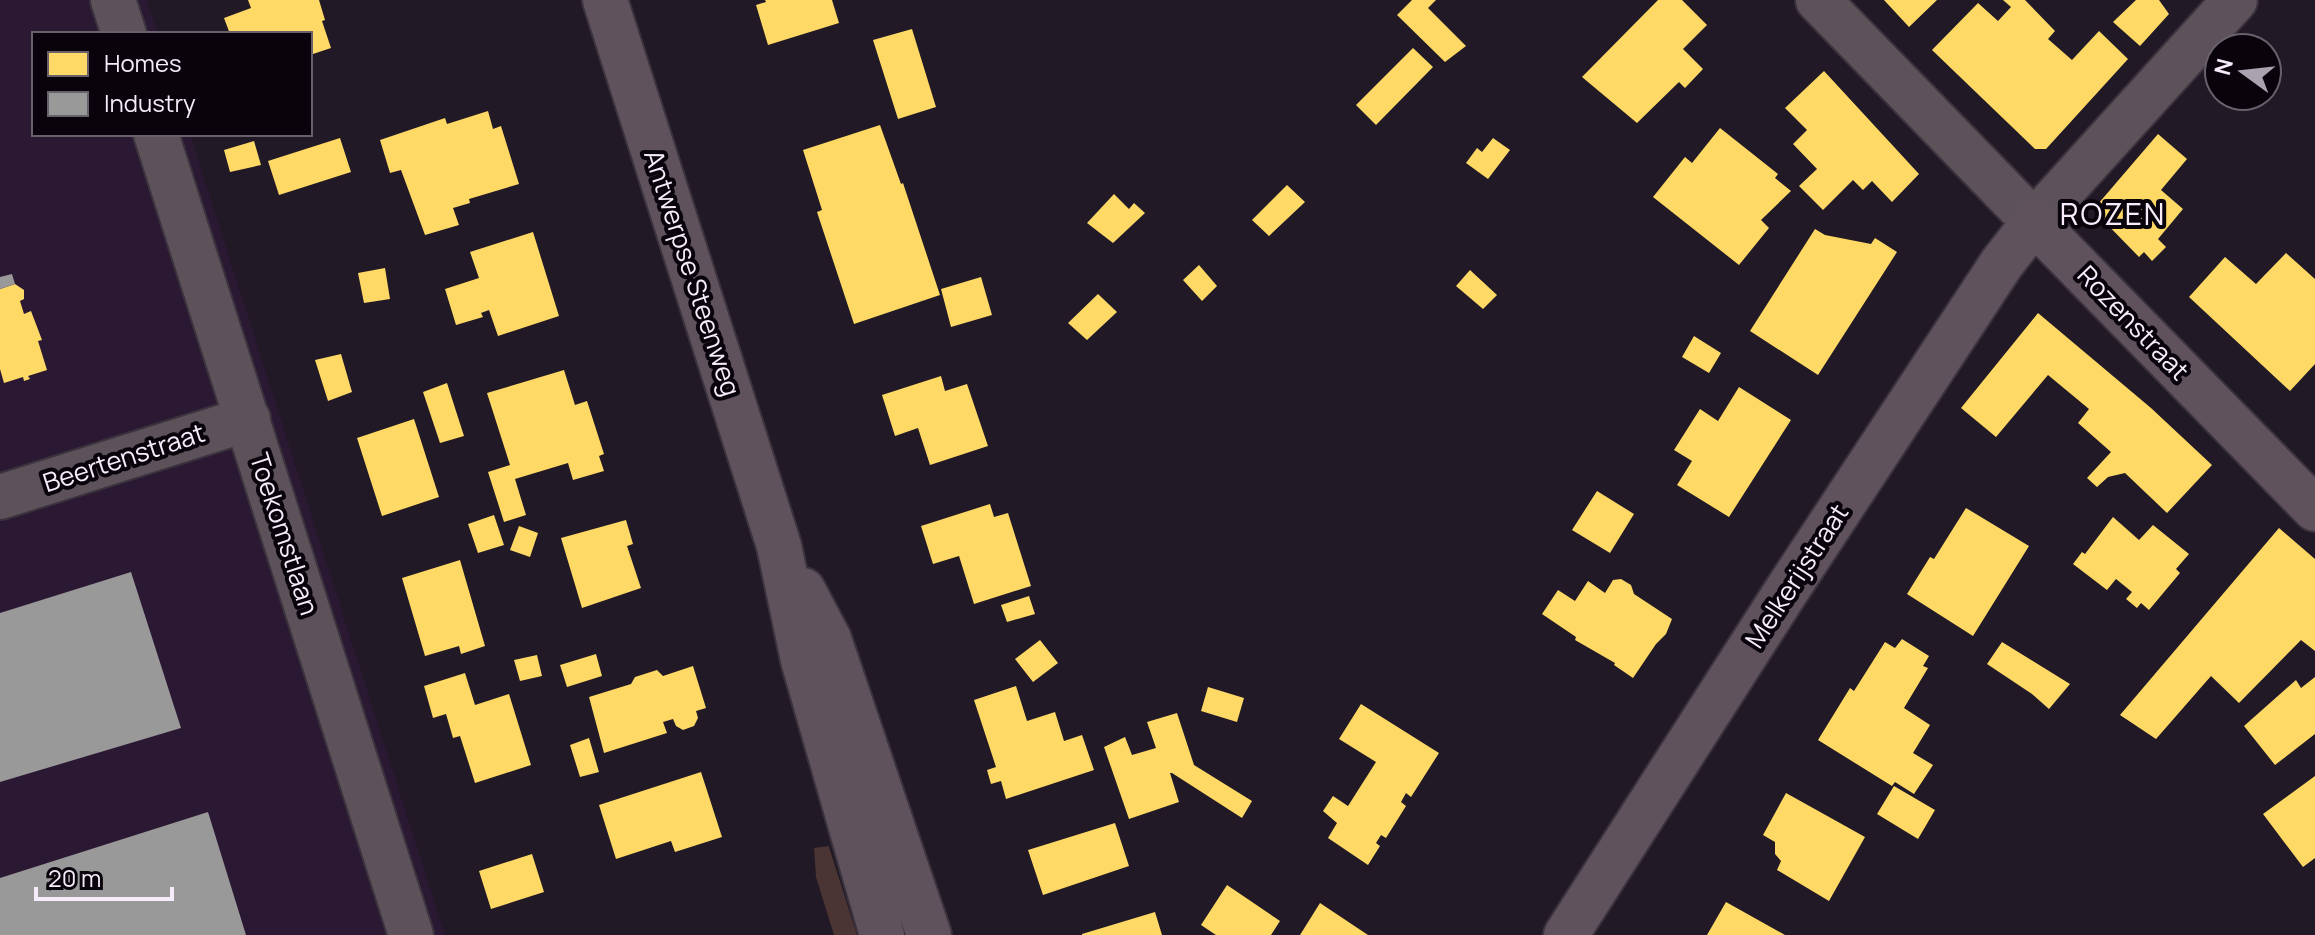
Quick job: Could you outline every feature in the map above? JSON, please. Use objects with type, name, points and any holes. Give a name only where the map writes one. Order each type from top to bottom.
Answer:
[{"type":"main road","name":"Antwerpse Steenweg","points":[[605,0],[779,546],[803,660],[882,935]]},
{"type":"main road","name":"Rozenstraat","points":[[2034,222],[2315,509]]},
{"type":"main road","name":"Melkerijstraat","points":[[1566,935],[2002,263],[2034,222]]},
{"type":"main road","name":"Antwerpse Steenweg","points":[[779,546],[829,639],[929,935]]},
{"type":"street","points":[[113,0],[123,32]]},
{"type":"street","name":"Rozenstraat","points":[[1818,0],[2034,222]]},
{"type":"street","points":[[2034,222],[2235,0]]},
{"type":"street","name":"Toekomstlaan","points":[[157,136],[411,935]]},
{"type":"street","name":"Beertenstraat","points":[[0,497],[248,419]]},
{"type":"shaded area","points":[[0,0],[147,0],[157,32],[32,32],[32,136],[191,136],[445,935],[0,935]]},
{"type":"shaded area","points":[[829,846],[857,935],[834,935],[816,877],[814,848]]},
{"type":"building: Homes","points":[[248,0],[319,0],[331,48],[312,54],[312,32],[229,32],[224,18],[251,8]]},
{"type":"building: Homes","points":[[765,0],[832,0],[839,23],[768,45],[756,5]]},
{"type":"building: Homes","points":[[1412,0],[1436,0],[1428,8],[1466,46],[1445,62],[1397,15]]},
{"type":"building: Homes","points":[[1658,0],[1682,0],[1707,25],[1683,49],[1703,69],[1685,88],[1679,82],[1637,123],[1582,77]]},
{"type":"building: Homes","points":[[1884,0],[1937,0],[1909,27]]},
{"type":"building: Homes","points":[[2003,0],[2025,0],[2055,31],[2048,39],[2072,60],[2099,31],[2128,59],[2046,149],[2035,149],[1932,50],[1978,3],[1998,21],[2011,7]]},
{"type":"building: Homes","points":[[2136,0],[2159,0],[2169,14],[2140,46],[2113,22]]},
{"type":"building: Homes","points":[[912,29],[936,107],[898,119],[873,40]]},
{"type":"building: Homes","points":[[1413,48],[1433,67],[1376,125],[1356,105]]},
{"type":"building: Homes","points":[[1824,71],[1919,174],[1892,202],[1872,181],[1863,190],[1853,180],[1823,210],[1799,186],[1817,169],[1793,144],[1807,130],[1785,108]]},
{"type":"building: Homes","points":[[488,111],[493,129],[501,126],[519,184],[469,199],[470,203],[453,208],[459,225],[425,235],[401,170],[390,173],[380,140],[445,118],[447,124]]},
{"type":"building: Homes","points":[[880,125],[940,295],[854,324],[817,212],[822,210],[803,150]]},
{"type":"building: Homes","points":[[1720,128],[1778,174],[1775,178],[1791,191],[1761,220],[1769,228],[1739,265],[1653,197],[1685,157],[1692,163]]},
{"type":"building: Homes","points":[[2158,134],[2187,159],[2161,190],[2183,209],[2158,239],[2166,247],[2152,261],[2144,252],[2139,257],[2098,215],[2098,204]]},
{"type":"building: Homes","points":[[340,138],[351,172],[279,195],[268,161]]},
{"type":"building: Homes","points":[[1493,138],[1510,150],[1488,179],[1466,163],[1477,148],[1482,152]]},
{"type":"building: Homes","points":[[254,141],[261,165],[230,172],[224,150]]},
{"type":"building: Homes","points":[[1287,185],[1305,202],[1269,236],[1252,220]]},
{"type":"building: Homes","points":[[1114,194],[1129,209],[1134,203],[1145,213],[1113,243],[1087,223]]},
{"type":"building: Homes","points":[[1815,229],[1825,235],[1871,244],[1875,238],[1897,252],[1818,375],[1750,331]]},
{"type":"building: Homes","points":[[533,232],[559,316],[498,336],[489,310],[481,313],[483,317],[456,325],[445,289],[479,278],[470,252]]},
{"type":"building: Homes","points":[[2286,253],[2315,279],[2315,364],[2290,391],[2189,297],[2225,257],[2256,284]]},
{"type":"building: Homes","points":[[1199,265],[1217,286],[1202,301],[1183,280]]},
{"type":"building: Homes","points":[[385,268],[390,299],[364,303],[358,273]]},
{"type":"building: Homes","points":[[1470,270],[1497,295],[1483,309],[1456,286]]},
{"type":"building: Homes","points":[[981,277],[992,315],[951,327],[941,289]]},
{"type":"building: Homes","points":[[15,284],[24,290],[24,299],[20,301],[24,314],[31,311],[42,340],[38,341],[47,370],[28,376],[30,379],[24,381],[23,377],[4,383],[0,369],[0,289]]},
{"type":"building: Homes","points":[[1098,294],[1117,312],[1087,340],[1068,323]]},
{"type":"building: Homes","points":[[2038,313],[2151,408],[2212,465],[2167,513],[2125,473],[2108,477],[2097,487],[2087,478],[2111,452],[2078,423],[2089,409],[2048,375],[1996,437],[1961,408]]},
{"type":"building: Homes","points":[[1694,336],[1721,353],[1709,373],[1682,357]]},
{"type":"building: Homes","points":[[341,354],[352,392],[328,401],[315,360]]},
{"type":"building: Homes","points":[[564,370],[575,405],[587,401],[604,454],[599,456],[604,471],[573,480],[568,463],[515,479],[526,515],[504,522],[488,472],[510,465],[487,393]]},
{"type":"building: Homes","points":[[941,376],[945,391],[967,384],[988,446],[930,465],[918,428],[895,436],[882,395]]},
{"type":"building: Homes","points":[[447,383],[464,436],[440,443],[423,392]]},
{"type":"building: Homes","points":[[1739,387],[1791,420],[1729,517],[1677,485],[1692,461],[1674,450],[1700,409],[1718,421]]},
{"type":"building: Homes","points":[[414,419],[439,497],[382,516],[357,438]]},
{"type":"building: Homes","points":[[1597,491],[1634,514],[1610,553],[1572,530]]},
{"type":"building: Homes","points":[[990,504],[994,517],[1008,513],[1031,586],[974,604],[959,556],[933,564],[921,526]]},
{"type":"building: Homes","points":[[1966,508],[2029,546],[1973,636],[1907,594],[1930,557],[1934,559]]},
{"type":"building: Homes","points":[[494,515],[504,545],[478,553],[468,524]]},
{"type":"building: Homes","points":[[2113,517],[2139,540],[2153,525],[2189,554],[2176,569],[2180,573],[2149,610],[2141,603],[2137,608],[2126,599],[2132,592],[2116,579],[2107,590],[2073,564],[2082,552],[2085,554]]},
{"type":"building: Homes","points":[[626,520],[633,544],[627,546],[641,588],[582,608],[561,538]]},
{"type":"building: Homes","points":[[519,526],[538,533],[530,557],[510,550]]},
{"type":"building: Homes","points":[[2279,528],[2315,559],[2315,651],[2301,640],[2239,703],[2211,676],[2156,739],[2120,715]]},
{"type":"building: Homes","points":[[460,560],[485,646],[461,654],[459,646],[425,656],[402,578]]},
{"type":"building: Homes","points":[[1621,579],[1631,585],[1634,594],[1672,619],[1666,634],[1633,678],[1542,614],[1558,590],[1575,601],[1588,581],[1605,593],[1613,580]]},
{"type":"building: Homes","points":[[1029,596],[1035,614],[1007,622],[1001,605]]},
{"type":"building: Homes","points":[[1902,639],[1929,656],[1923,666],[1928,668],[1904,708],[1930,725],[1913,753],[1933,765],[1914,794],[1895,782],[1892,786],[1818,740],[1850,688],[1854,691],[1885,642],[1895,648]]},
{"type":"building: Homes","points":[[1040,640],[1058,663],[1033,682],[1015,659]]},
{"type":"building: Homes","points":[[2002,642],[2070,684],[2049,709],[1987,664]]},
{"type":"building: Homes","points":[[596,654],[602,676],[567,687],[560,665]]},
{"type":"building: Homes","points":[[537,655],[542,676],[520,681],[514,660]]},
{"type":"building: Homes","points":[[693,666],[706,708],[696,711],[698,718],[694,726],[683,730],[676,726],[673,719],[663,722],[667,733],[604,753],[589,697],[631,684],[635,677],[657,670],[663,676]]},
{"type":"building: Homes","points":[[465,673],[475,705],[509,694],[531,765],[475,783],[460,736],[453,738],[446,714],[433,718],[424,686]]},
{"type":"building: Homes","points":[[2315,677],[2315,734],[2275,765],[2244,726],[2296,680],[2301,688]]},
{"type":"building: Homes","points":[[1016,686],[1027,721],[1055,712],[1064,741],[1082,735],[1094,770],[1006,799],[1001,781],[991,784],[987,770],[996,767],[974,700]]},
{"type":"building: Homes","points":[[1208,687],[1244,698],[1237,722],[1201,711]]},
{"type":"building: Homes","points":[[1361,704],[1439,753],[1411,797],[1406,793],[1401,802],[1406,806],[1386,838],[1381,835],[1376,843],[1380,846],[1368,865],[1328,838],[1337,823],[1323,811],[1333,796],[1348,806],[1376,762],[1339,739]]},
{"type":"building: Homes","points":[[1177,713],[1194,765],[1252,801],[1242,818],[1170,773],[1179,802],[1129,819],[1104,747],[1125,737],[1132,755],[1156,748],[1147,722]]},
{"type":"building: Homes","points":[[589,738],[599,772],[580,777],[570,745]]},
{"type":"building: Homes","points":[[701,772],[722,837],[675,852],[671,841],[616,859],[599,805]]},
{"type":"building: Homes","points":[[2315,776],[2315,858],[2303,867],[2263,814]]},
{"type":"building: Homes","points":[[1894,786],[1935,810],[1918,839],[1877,814]]},
{"type":"building: Homes","points":[[1786,793],[1865,837],[1829,901],[1777,870],[1781,861],[1775,854],[1775,842],[1763,835]]},
{"type":"building: Homes","points":[[1115,823],[1129,866],[1043,895],[1028,850]]},
{"type":"building: Homes","points":[[532,854],[544,892],[491,909],[479,871]]},
{"type":"building: Homes","points":[[1227,885],[1280,921],[1271,935],[1216,935],[1201,925]]},
{"type":"building: Homes","points":[[1726,902],[1785,935],[1707,935]]},
{"type":"building: Homes","points":[[1320,903],[1368,935],[1300,935]]},
{"type":"building: Homes","points":[[1155,912],[1162,935],[1082,935],[1082,934]]},
{"type":"building: Industry","points":[[12,274],[15,284],[0,289],[0,277]]},
{"type":"building: Industry","points":[[131,572],[181,728],[0,782],[0,613]]},
{"type":"building: Industry","points":[[208,812],[246,935],[0,935],[0,878]]},
{"type":"district","name":"ROZEN","points":[[2113,215]]}]
